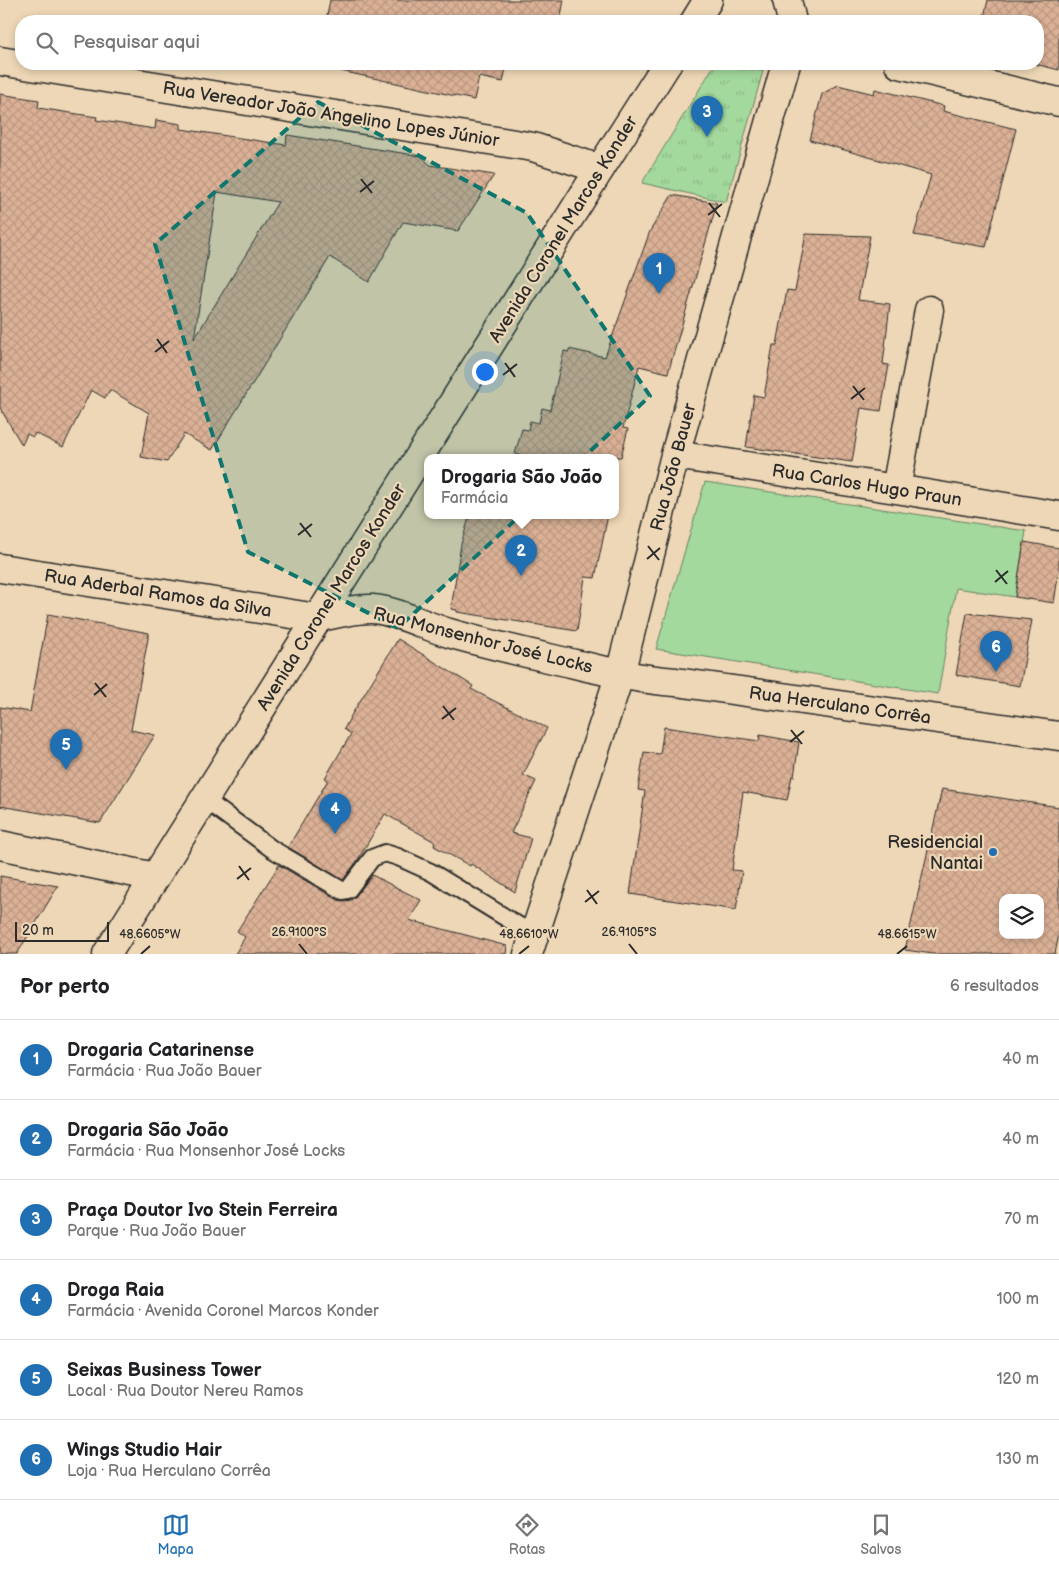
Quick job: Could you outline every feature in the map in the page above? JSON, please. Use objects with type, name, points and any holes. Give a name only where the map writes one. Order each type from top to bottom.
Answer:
[{"type":"street","points":[[699,15],[708,0]]},
{"type":"street","points":[[787,0],[791,15]]},
{"type":"street","name":"Rua Vereador João Angelino Lopes Júnior","points":[[0,61],[15,63]]},
{"type":"street","name":"Rua Vereador João Angelino Lopes Júnior","points":[[56,70],[533,147],[600,169]]},
{"type":"street","name":"Avenida Coronel Marcos Konder","points":[[107,954],[664,70]]},
{"type":"street","name":"Rua João Bauer","points":[[531,944],[620,674],[675,454],[784,70]]},
{"type":"street","points":[[924,70],[1059,102]]},
{"type":"street","points":[[896,489],[929,310]]},
{"type":"street","name":"Rua Carlos Hugo Praun","points":[[675,454],[707,461],[896,489],[1059,516]]},
{"type":"street","name":"Rua Aderbal Ramos da Silva","points":[[0,568],[317,618]]},
{"type":"street","name":"Rua Monsenhor José Locks","points":[[317,618],[357,610],[375,610],[472,640],[620,674]]},
{"type":"street","name":"Rua Herculano Corrêa","points":[[620,674],[1059,736]]},
{"type":"street","points":[[0,845],[155,877]]},
{"type":"lane","points":[[204,799],[272,849],[342,891],[348,890],[372,858],[385,853],[430,872],[531,944]]},
{"type":"highlighted area","points":[[318,102],[527,213],[650,396],[398,628],[248,552],[155,244]]},
{"type":"green space","points":[[711,70],[763,70],[726,202],[642,183]]},
{"type":"green space","points":[[705,482],[1026,531],[1015,597],[956,588],[938,694],[656,649]]},
{"type":"building","points":[[330,0],[564,0],[561,15],[327,15]]},
{"type":"building","points":[[988,0],[1059,0],[1059,70],[1044,66],[1044,15],[984,15]]},
{"type":"building","points":[[336,70],[506,70],[503,82],[479,77],[474,100]]},
{"type":"building","points":[[838,85],[874,94],[875,89],[944,106],[943,111],[1016,129],[986,247],[914,235],[931,175],[810,140],[822,94]]},
{"type":"building","points":[[0,94],[39,100],[38,108],[97,117],[96,120],[155,129],[156,120],[181,124],[181,129],[286,145],[287,135],[421,156],[430,165],[494,175],[458,231],[403,222],[369,282],[330,257],[212,450],[184,434],[167,462],[141,457],[149,413],[110,390],[105,398],[91,390],[63,447],[35,433],[33,437],[27,434],[22,445],[0,408]],"holes":[[[217,192],[278,202],[194,339]]]},
{"type":"building","points":[[672,195],[717,203],[668,373],[639,366],[623,428],[628,429],[621,457],[619,457],[619,454],[515,454],[522,429],[528,430],[530,421],[539,423],[542,408],[550,410],[564,351],[569,352],[569,349],[605,357],[650,231]]},
{"type":"building","points":[[806,234],[870,236],[858,300],[890,304],[883,364],[889,365],[881,411],[861,408],[852,462],[746,447],[754,395],[764,397],[773,345],[777,345],[787,290],[795,291]]},
{"type":"building","points":[[469,519],[607,519],[595,578],[585,577],[577,631],[457,612],[457,610],[451,609],[461,544]]},
{"type":"building","points":[[1024,542],[1059,548],[1059,570],[1054,603],[1015,597]]},
{"type":"building","points":[[967,613],[1032,620],[1020,686],[956,675]]},
{"type":"building","points":[[48,614],[149,633],[131,730],[155,735],[100,823],[0,806],[0,707],[30,712]]},
{"type":"building","points":[[398,639],[473,686],[471,689],[547,728],[523,775],[536,781],[511,833],[531,838],[515,892],[471,864],[470,866],[434,846],[435,842],[385,814],[357,861],[343,880],[288,847],[328,780],[325,778],[351,734],[344,729]]},
{"type":"building","points":[[664,727],[759,741],[760,735],[799,742],[794,777],[792,776],[787,800],[743,792],[732,870],[742,871],[736,910],[630,894],[645,791],[638,790],[644,752],[660,754]]},
{"type":"building","name":"Residencial Nantai","points":[[942,789],[1059,807],[1059,934],[1055,954],[933,954],[905,950]]},
{"type":"building","points":[[279,865],[338,900],[344,901],[351,900],[356,896],[372,875],[421,900],[409,920],[507,946],[506,954],[235,954],[245,937],[237,931]]},
{"type":"building","points":[[0,876],[58,886],[17,954],[0,954]]},
{"type":"place","name":"Praça Doutor Ivo Stein Ferreira","points":[[707,137]]},
{"type":"place","name":"Drogaria Catarinense","points":[[659,294]]},
{"type":"place","name":"Drogaria São João","points":[[521,576]]},
{"type":"place","name":"Wings Studio Hair","points":[[996,672]]},
{"type":"place","name":"Seixas Business Tower","points":[[66,770]]},
{"type":"place","name":"Droga Raia","points":[[335,834]]},
{"type":"place","name":"Residencial Nantai","points":[[993,852]]}]
